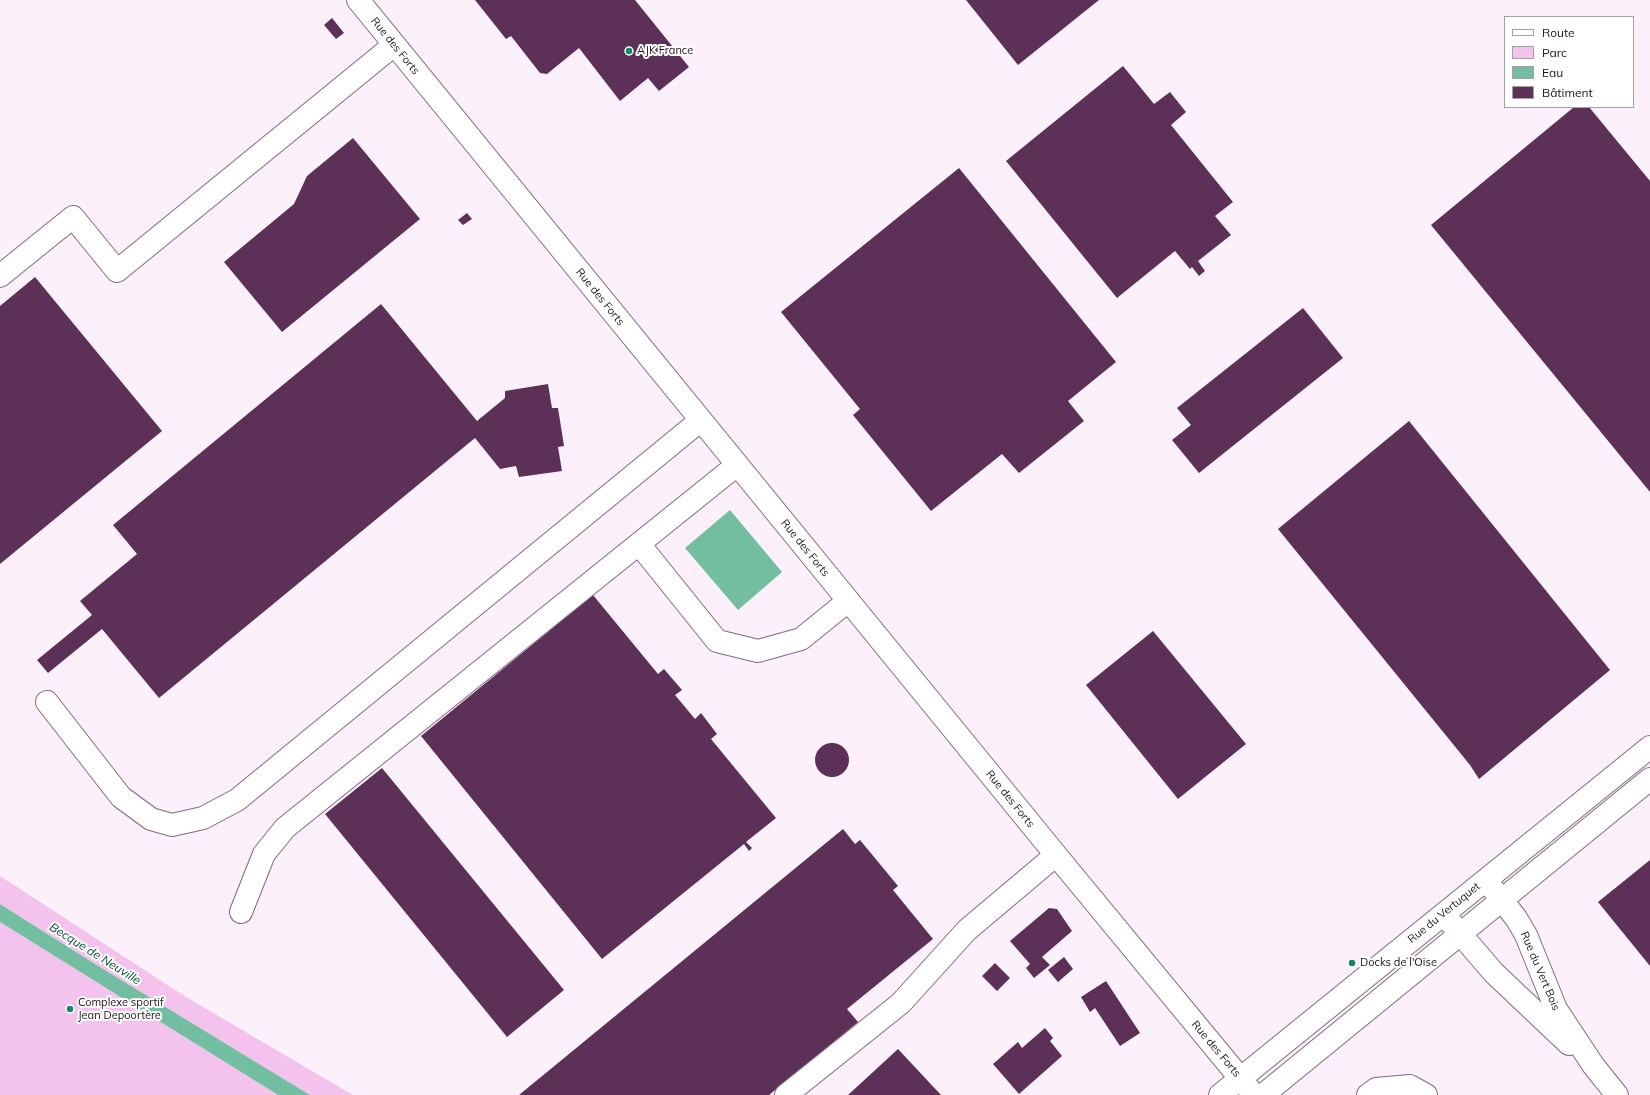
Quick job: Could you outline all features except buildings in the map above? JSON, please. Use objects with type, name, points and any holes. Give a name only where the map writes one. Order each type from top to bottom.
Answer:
[{"type":"street","name":"Rue des Forts","points":[[358,0],[1247,1087]]},
{"type":"street","points":[[0,276],[73,217],[117,271],[394,45]]},
{"type":"street","points":[[47,702],[121,797],[151,819],[172,825],[203,818],[237,800],[701,420]]},
{"type":"street","points":[[240,912],[264,854],[285,828],[737,465]]},
{"type":"street","points":[[639,544],[717,641],[758,651],[801,639],[848,601]]},
{"type":"street","name":"Rue du Vertuquet","points":[[1220,1095],[1247,1087],[1443,914],[1650,747]]},
{"type":"street","points":[[1264,1095],[1650,779]]},
{"type":"street","points":[[786,1095],[901,1004],[967,930],[1056,855]]},
{"type":"street","name":"Rue du Vert Bois","points":[[1486,880],[1516,918],[1526,935],[1556,1009],[1593,1065],[1617,1095]]},
{"type":"street","name":"Rue du Vert Bois","points":[[1443,914],[1504,984],[1593,1065]]},
{"type":"street","points":[[1368,1095],[1376,1089],[1410,1086],[1426,1095]]},
{"type":"green space","points":[[0,876],[186,997],[353,1095],[310,1095],[95,964],[0,904]]},
{"type":"green space","name":"Complexe sportif Jean Depoortère","points":[[0,922],[278,1095],[0,1095]]},
{"type":"water","points":[[730,510],[782,572],[738,610],[685,548]]},
{"type":"water","points":[[0,904],[95,964],[310,1095],[278,1095],[0,922]]},
{"type":"place","name":"AJK France","points":[[629,51]]},
{"type":"place","name":"Docks de l'Oise","points":[[1352,963]]},
{"type":"place","name":"Complexe sportif Jean Depoortère","points":[[70,1009]]},
{"type":"water label","name":"Becque de Neuville","points":[[95,954]]}]
